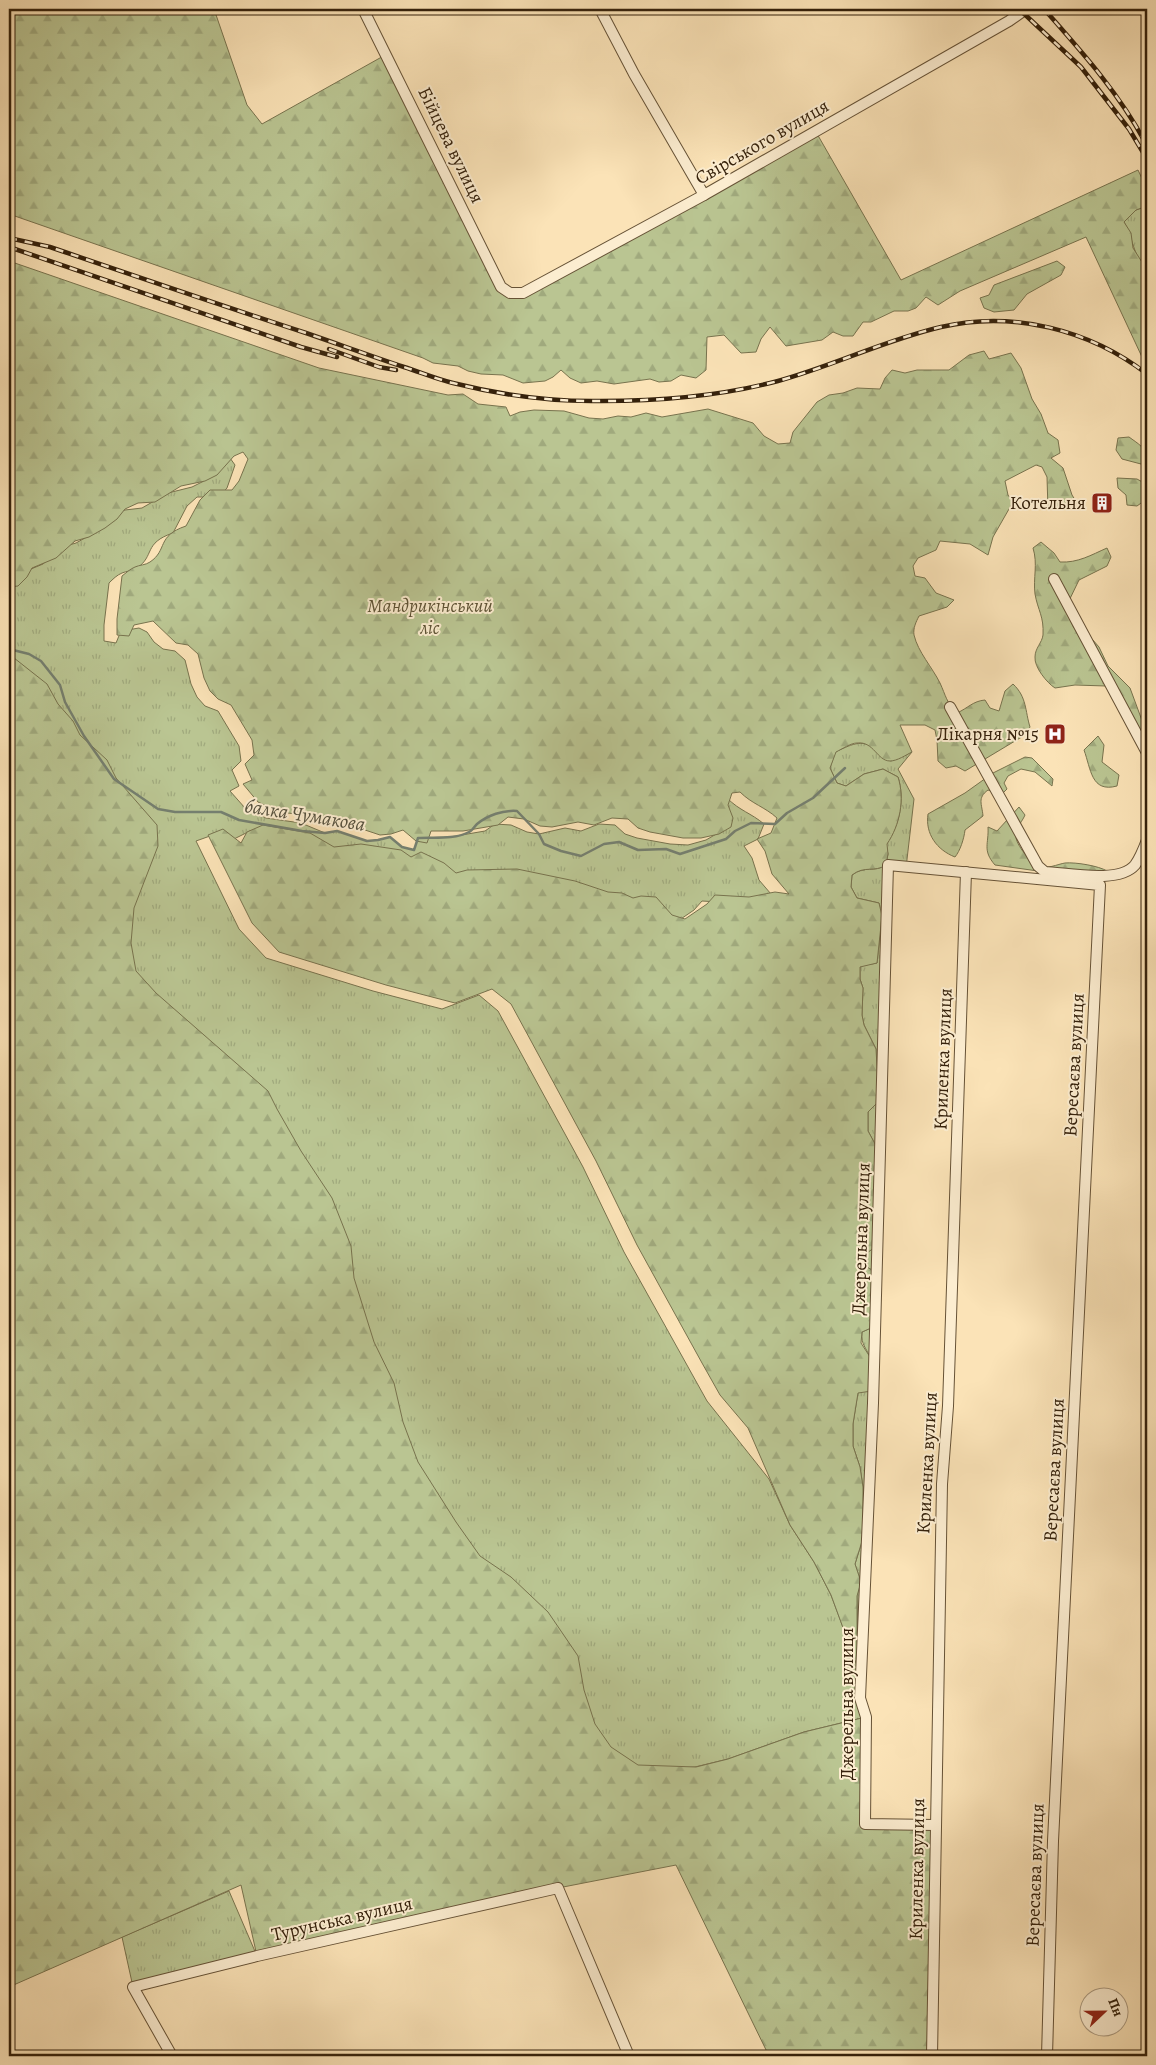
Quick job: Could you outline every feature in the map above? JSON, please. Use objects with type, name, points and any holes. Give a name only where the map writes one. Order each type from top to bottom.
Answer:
[{"type":"street","name":"Бійцева вулиця","points":[[364,9],[501,287],[510,293]]},
{"type":"street","points":[[600,9],[634,74],[704,195]]},
{"type":"street","name":"Свірського вулиця","points":[[510,293],[523,293],[704,195],[1009,21],[1026,9]]},
{"type":"street","points":[[1054,579],[1147,753]]},
{"type":"street","points":[[950,707],[1038,866],[1045,872],[1114,876],[1125,873],[1135,865],[1147,840]]},
{"type":"street","name":"Джерельна вулиця","points":[[935,1825],[864,1824],[866,1716],[860,1698],[873,1402],[888,865],[1100,885]]},
{"type":"street","points":[[1014,876],[1038,866]]},
{"type":"street","name":"Криленка вулиця","points":[[932,2056],[942,1484],[948,1406],[966,872]]},
{"type":"street","name":"Вересаєва вулиця","points":[[1047,2056],[1053,1841],[1100,885]]},
{"type":"street","name":"Турунська вулиця","points":[[172,2056],[133,1987],[266,1954],[558,1888],[629,2056]]},
{"type":"green space","points":[[9,9],[214,9],[247,105],[262,124],[387,54],[501,287],[523,293],[816,132],[901,280],[1138,170],[1147,189],[1147,206],[1136,210],[1124,222],[1131,233],[1133,248],[1147,270],[1147,362],[1142,357],[1086,237],[960,291],[938,305],[926,297],[916,308],[908,311],[894,311],[871,322],[863,322],[853,336],[843,336],[833,332],[822,340],[786,346],[770,327],[761,339],[756,352],[741,353],[724,335],[707,337],[706,370],[696,378],[681,375],[671,381],[659,382],[650,379],[614,384],[597,381],[581,383],[570,378],[561,370],[545,381],[523,383],[503,375],[481,374],[458,366],[433,363],[9,214]]},
{"type":"green space","points":[[1147,206],[1147,270],[1136,253],[1124,222],[1136,210]]},
{"type":"green space","name":"Мандрикінський ліс","points":[[9,261],[319,368],[448,395],[463,394],[478,404],[506,407],[510,416],[534,410],[564,411],[589,418],[603,419],[618,416],[631,417],[646,413],[662,417],[708,409],[753,423],[764,436],[778,444],[790,443],[793,432],[817,402],[829,395],[857,388],[880,389],[885,378],[892,370],[905,373],[917,370],[949,370],[969,355],[984,351],[989,359],[1011,353],[1021,368],[1032,399],[1041,414],[1048,433],[1058,440],[1060,453],[1051,458],[1063,468],[1072,495],[1077,503],[1048,510],[1047,477],[1042,467],[1036,465],[1005,481],[1008,495],[1013,502],[993,537],[988,555],[970,544],[940,541],[936,550],[918,558],[913,566],[915,576],[925,578],[936,593],[954,600],[947,607],[919,616],[915,625],[914,635],[948,702],[957,713],[974,703],[985,700],[990,708],[999,711],[1005,691],[1013,684],[1023,699],[1030,727],[1025,735],[965,771],[956,766],[946,768],[938,761],[935,730],[925,725],[900,725],[912,752],[901,758],[893,761],[886,760],[868,745],[855,743],[836,752],[830,768],[837,783],[846,786],[864,774],[883,769],[898,777],[901,794],[898,820],[887,844],[886,865],[877,869],[861,870],[852,875],[851,887],[857,898],[879,903],[882,916],[877,963],[860,967],[860,979],[863,988],[862,1015],[864,1025],[876,1049],[879,1101],[868,1112],[868,1131],[880,1153],[875,1247],[867,1253],[867,1267],[875,1272],[871,1328],[862,1332],[861,1343],[870,1357],[872,1391],[858,1393],[853,1424],[853,1446],[860,1467],[863,1487],[863,1538],[855,1564],[861,1582],[857,1596],[857,1641],[860,1674],[831,1595],[814,1562],[790,1525],[748,1428],[720,1395],[702,1363],[637,1245],[596,1161],[511,1004],[492,989],[455,1003],[386,985],[279,952],[252,923],[208,835],[223,829],[241,843],[247,832],[263,825],[310,833],[334,847],[361,844],[401,850],[411,857],[421,852],[444,863],[456,873],[467,870],[517,869],[575,881],[608,892],[622,893],[633,898],[641,896],[656,897],[672,915],[685,919],[707,904],[715,895],[749,897],[775,892],[789,894],[772,874],[765,851],[757,839],[771,833],[777,818],[740,792],[732,793],[728,805],[733,818],[731,827],[719,834],[701,838],[683,838],[650,832],[638,828],[628,819],[612,818],[594,825],[578,822],[552,827],[540,826],[524,819],[508,817],[498,825],[463,831],[431,831],[427,843],[416,841],[403,830],[380,835],[350,825],[338,826],[314,816],[279,812],[258,802],[243,784],[252,780],[245,764],[254,755],[252,740],[231,705],[218,699],[210,691],[204,678],[198,654],[188,645],[176,643],[153,621],[134,625],[129,636],[117,635],[122,576],[137,566],[148,563],[155,557],[170,534],[186,526],[200,500],[210,490],[232,490],[239,481],[248,459],[243,452],[234,456],[217,475],[205,481],[181,486],[155,502],[138,503],[125,509],[117,519],[105,528],[89,537],[75,541],[56,558],[32,568],[27,577],[18,586],[9,587]]},
{"type":"green space","points":[[1057,261],[1065,267],[1061,275],[1027,294],[1014,310],[994,312],[984,308],[980,298],[989,295],[994,285]]},
{"type":"green space","points":[[1129,437],[1141,446],[1147,455],[1147,459],[1141,464],[1122,459],[1116,450],[1118,438]]},
{"type":"green space","points":[[230,458],[235,465],[227,488],[219,497],[197,497],[187,506],[173,533],[157,541],[146,559],[135,569],[118,575],[109,583],[104,641],[116,643],[121,631],[139,628],[147,632],[154,642],[163,649],[175,651],[185,660],[191,684],[197,697],[205,706],[218,711],[239,746],[241,761],[232,770],[239,786],[230,791],[245,808],[266,818],[301,823],[325,833],[337,831],[367,841],[390,837],[402,847],[414,850],[418,838],[450,837],[485,831],[495,824],[511,825],[527,832],[539,834],[565,828],[581,831],[599,824],[615,825],[625,834],[637,838],[688,845],[706,840],[718,833],[720,824],[715,811],[719,799],[727,798],[764,824],[758,839],[744,846],[752,858],[759,880],[777,901],[762,898],[736,903],[702,901],[694,910],[672,925],[659,921],[642,903],[628,902],[620,904],[609,899],[595,899],[562,888],[504,875],[454,876],[443,879],[431,869],[409,859],[398,863],[388,856],[373,853],[346,851],[322,853],[297,840],[250,831],[234,839],[228,850],[210,836],[196,841],[239,929],[266,958],[373,991],[442,1009],[479,995],[498,1011],[583,1167],[624,1252],[707,1401],[769,1479],[790,1525],[814,1562],[831,1595],[859,1670],[857,1595],[861,1582],[855,1564],[863,1538],[863,1487],[860,1467],[853,1446],[853,1424],[858,1392],[872,1391],[871,1362],[863,1343],[862,1332],[871,1328],[875,1272],[867,1267],[867,1253],[874,1247],[876,1187],[880,1153],[873,1403],[860,1698],[866,1717],[804,1732],[728,1759],[695,1767],[625,1771],[598,1754],[582,1730],[571,1697],[565,1662],[535,1618],[498,1584],[467,1562],[443,1529],[405,1468],[390,1428],[381,1389],[361,1348],[341,1285],[338,1253],[319,1205],[288,1157],[255,1097],[143,1000],[123,977],[117,949],[121,914],[145,852],[143,831],[103,784],[94,767],[67,742],[60,727],[46,711],[34,690],[9,669],[9,589],[19,574],[43,564],[62,547],[76,543],[92,534],[104,526],[112,515],[125,510],[142,508],[168,493],[192,487],[204,481],[221,463]]},
{"type":"green space","points":[[1117,478],[1137,479],[1146,484],[1147,494],[1143,502],[1137,506],[1127,505],[1126,495],[1118,488]]},
{"type":"green space","points":[[1041,542],[1054,553],[1060,562],[1079,560],[1107,548],[1111,557],[1107,566],[1079,580],[1065,609],[1074,628],[1092,639],[1099,647],[1108,666],[1130,688],[1147,734],[1147,749],[1106,686],[1075,685],[1055,688],[1039,670],[1035,661],[1035,654],[1043,635],[1043,628],[1035,594],[1033,548]]},
{"type":"green space","points":[[9,654],[47,684],[58,704],[73,721],[80,735],[107,760],[116,778],[157,825],[158,846],[134,908],[131,943],[136,971],[156,993],[268,1091],[301,1151],[332,1198],[351,1246],[354,1278],[374,1342],[394,1383],[403,1422],[418,1462],[480,1556],[511,1577],[548,1612],[578,1656],[584,1690],[595,1724],[611,1747],[638,1765],[696,1767],[728,1759],[804,1732],[866,1717],[865,1824],[935,1826],[931,2056],[769,2056],[676,1865],[558,1888],[257,1956],[241,1885],[9,1987]]},
{"type":"green space","points":[[1098,736],[1104,745],[1102,762],[1119,775],[1117,786],[1102,786],[1093,778],[1084,750]]},
{"type":"green space","points":[[861,743],[870,746],[882,757],[891,761],[912,752],[898,769],[914,799],[906,868],[888,866],[880,1153],[868,1131],[868,1112],[879,1101],[876,1049],[864,1025],[862,1015],[863,988],[860,979],[860,966],[877,963],[882,916],[879,903],[857,898],[851,887],[852,875],[861,870],[877,869],[886,865],[888,854],[886,844],[898,820],[901,794],[898,777],[883,769],[864,774],[846,786],[837,783],[830,768],[835,752]]},
{"type":"green space","points":[[1025,757],[1032,758],[1053,779],[1052,786],[1035,772],[1021,769],[1008,776],[1004,783],[1007,789],[1001,795],[988,790],[982,796],[983,816],[965,830],[962,845],[955,857],[938,846],[930,835],[928,814],[965,793],[993,773]]},
{"type":"green space","points":[[1019,807],[1025,815],[1017,830],[1017,841],[1035,864],[1045,867],[1075,863],[1107,871],[1045,872],[995,865],[987,851],[988,827],[997,831]]},
{"type":"green space","points":[[229,1891],[257,1956],[133,1987],[122,1937]]},
{"type":"waterway","name":"балка Чумакова","points":[[9,649],[29,654],[41,661],[60,685],[65,702],[84,736],[114,779],[158,809],[175,812],[221,812],[239,820],[302,831],[325,833],[337,831],[367,841],[390,837],[402,847],[414,850],[418,838],[463,835],[486,818],[501,812],[517,811],[539,834],[544,844],[561,851],[581,856],[604,844],[619,842],[638,850],[666,849],[680,854],[726,839],[735,831],[751,823],[775,824],[787,813],[813,798],[845,768]]},
{"type":"railway","points":[[1019,9],[1081,67],[1129,129],[1147,159]]},
{"type":"railway","points":[[1044,9],[1111,89],[1145,142]]},
{"type":"railway","points":[[9,238],[50,247],[440,380],[526,397],[582,401],[623,401],[713,394],[778,381],[920,332],[968,322],[996,321],[1023,323],[1076,335],[1125,359],[1147,374]]},
{"type":"railway","points":[[9,247],[301,347],[337,357]]},
{"type":"railway","points":[[329,349],[379,367],[396,370]]},
{"type":"place","name":"Котельня","points":[[1102,503]]},
{"type":"place","name":"Лікарня №15","points":[[1055,734]]}]
